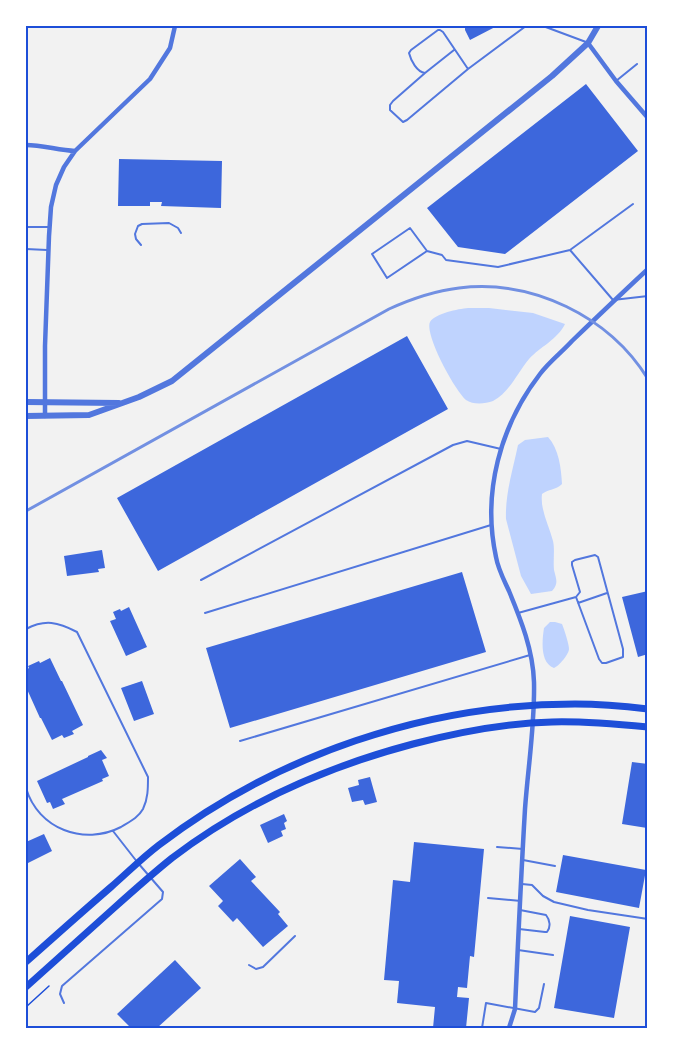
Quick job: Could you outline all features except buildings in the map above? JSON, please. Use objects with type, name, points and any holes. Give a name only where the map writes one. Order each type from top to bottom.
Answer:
[{"type":"main road","points":[[26,962],[158,846],[234,795],[300,762],[371,736],[447,717],[492,709],[576,704],[648,709]]},
{"type":"main road","points":[[26,987],[172,858],[210,831],[291,786],[335,768],[388,751],[442,736],[488,728],[533,723],[585,722],[648,728]]},
{"type":"street","points":[[45,416],[45,346],[50,227],[51,207],[56,185],[75,151],[150,79],[170,48],[175,26]]},
{"type":"street","points":[[26,416],[89,415],[151,392],[172,381],[552,76],[588,43],[598,26]]},
{"type":"street","points":[[588,43],[616,81],[648,118]]},
{"type":"street","points":[[26,145],[75,151]]},
{"type":"street","points":[[509,1029],[515,1009],[534,681],[530,655],[518,613],[496,561],[490,502],[496,466],[517,413],[542,372],[613,300],[648,269]]},
{"type":"street","points":[[26,402],[123,403]]},
{"type":"lane","points":[[454,50],[393,101],[390,110],[400,120],[403,122],[407,120],[468,69],[526,26]]},
{"type":"lane","points":[[543,26],[588,43]]},
{"type":"lane","points":[[425,73],[419,71],[409,53],[438,30],[442,32],[468,69]]},
{"type":"lane","points":[[616,81],[637,64]]},
{"type":"lane","points":[[427,251],[387,278],[372,254],[410,228],[427,251],[442,255],[446,260],[498,267],[570,250],[633,204]]},
{"type":"lane","points":[[141,245],[135,234],[138,226],[142,224],[169,223],[178,228],[181,233]]},
{"type":"lane","points":[[26,228],[50,227]]},
{"type":"lane","points":[[26,249],[50,250]]},
{"type":"lane","points":[[570,250],[613,300],[648,296]]},
{"type":"lane","points":[[201,580],[453,445],[467,441],[501,449]]},
{"type":"lane","points":[[205,613],[491,525]]},
{"type":"lane","points":[[518,613],[576,597],[580,592],[572,566],[573,562],[592,555],[598,557],[623,657],[602,663],[576,597]]},
{"type":"lane","points":[[578,603],[607,593]]},
{"type":"lane","points":[[26,629],[46,622],[64,625],[77,632],[148,777],[147,798],[142,811],[134,820],[113,831],[96,835],[82,835],[60,828],[43,819],[26,789]]},
{"type":"lane","points":[[240,741],[530,655]]},
{"type":"lane","points":[[64,1003],[60,994],[62,986],[162,899],[163,892],[113,831]]},
{"type":"lane","points":[[497,847],[523,849]]},
{"type":"lane","points":[[523,860],[555,866]]},
{"type":"lane","points":[[522,884],[532,885],[554,903],[648,919]]},
{"type":"lane","points":[[488,898],[521,901]]},
{"type":"lane","points":[[519,929],[547,932],[549,927],[546,915],[520,910]]},
{"type":"lane","points":[[249,965],[256,969],[263,967],[295,936]]},
{"type":"lane","points":[[518,950],[553,955]]},
{"type":"lane","points":[[482,1029],[486,1003],[535,1012],[539,1008],[544,984]]},
{"type":"path","points":[[26,1007],[49,986]]},
{"type":"water","points":[[468,308],[533,313],[565,324],[558,334],[529,359],[504,393],[493,401],[469,402],[461,395],[442,362],[429,328],[430,322],[437,316],[453,310]]},
{"type":"water","points":[[548,437],[557,453],[562,484],[542,494],[544,512],[554,544],[556,583],[552,591],[531,594],[521,576],[506,519],[507,500],[518,445],[525,440]]},
{"type":"water","points":[[550,622],[562,624],[569,649],[563,660],[554,668],[546,661],[543,651],[544,628]]},
{"type":"railway","points":[[26,511],[389,309],[441,291],[486,287],[514,290],[541,296],[566,306],[590,320],[612,337],[632,357],[648,379]]}]
